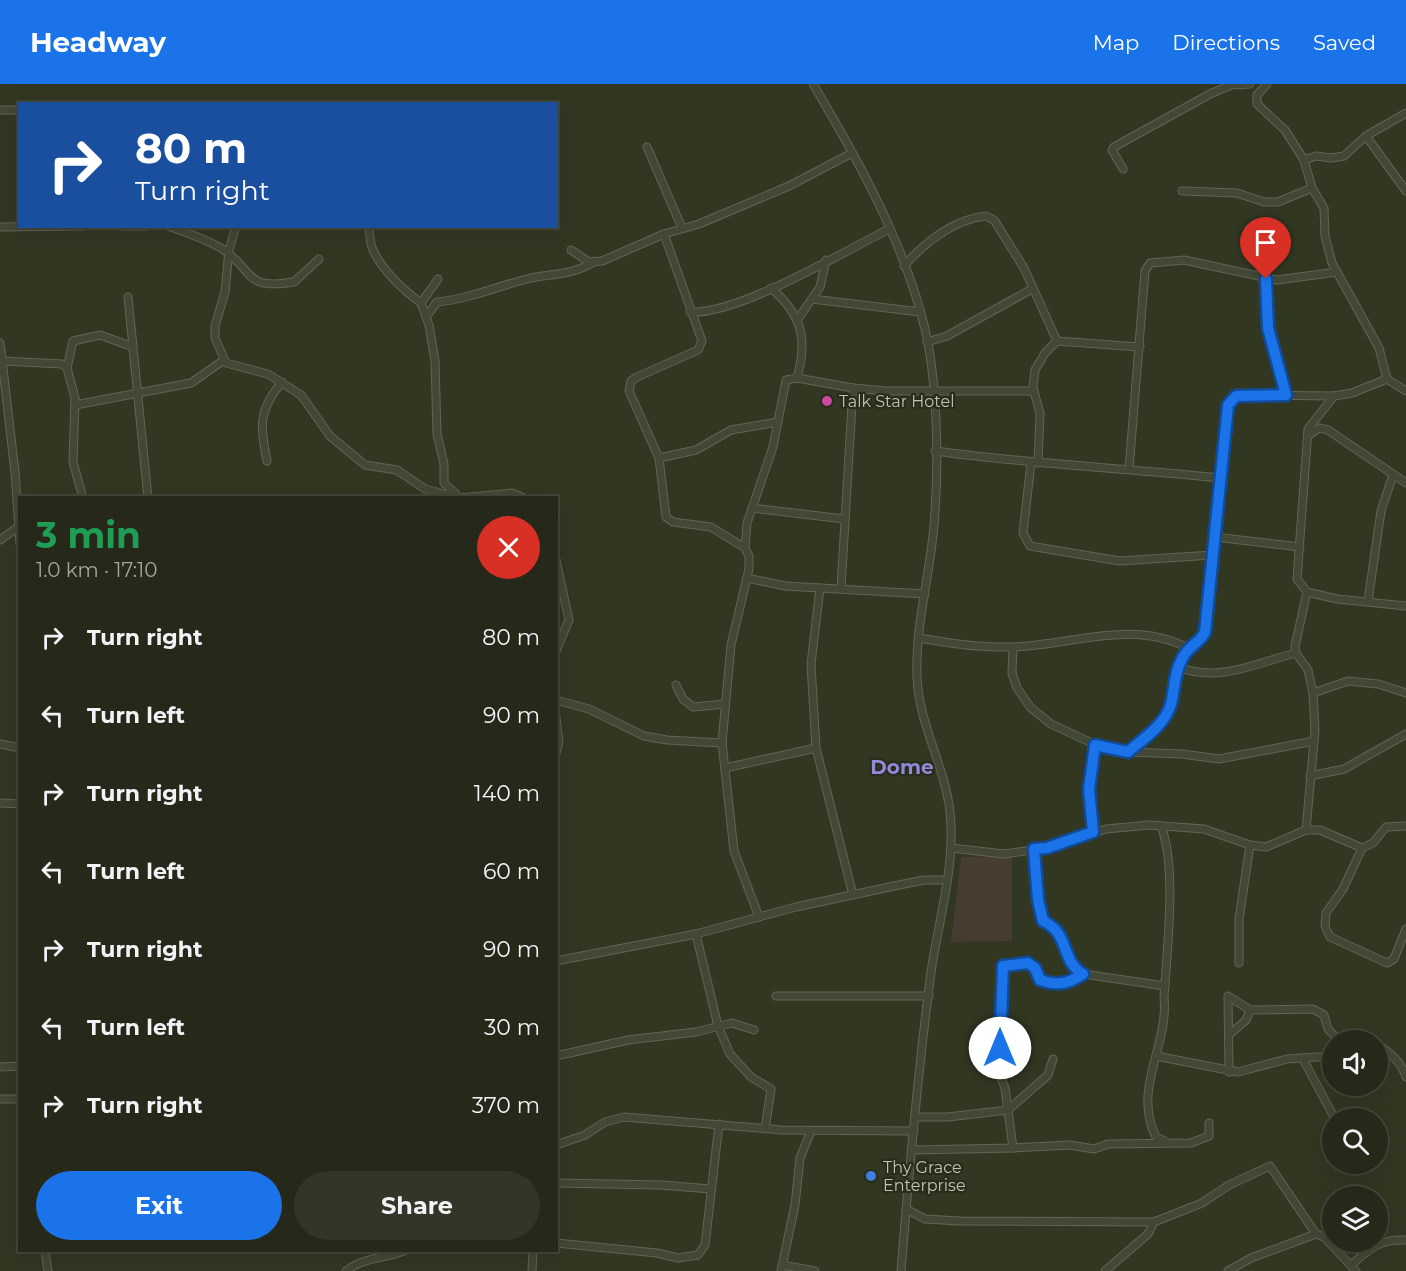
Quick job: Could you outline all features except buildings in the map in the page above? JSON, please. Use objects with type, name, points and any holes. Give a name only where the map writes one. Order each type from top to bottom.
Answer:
[{"type":"street","points":[[813,84],[852,153],[889,229],[904,266],[920,312],[935,389],[934,524],[919,638],[917,678],[920,703],[948,792],[951,849],[929,996],[901,1271]]},
{"type":"street","points":[[1123,169],[1113,157],[1114,147],[1210,94],[1231,85],[1250,84]]},
{"type":"street","points":[[1264,85],[1257,94],[1257,104],[1285,130],[1304,160],[1312,188],[1324,208],[1327,249],[1337,272],[1379,348],[1387,379],[1406,391]]},
{"type":"street","points":[[0,110],[18,110]]},
{"type":"street","points":[[1304,160],[1316,156],[1344,156],[1366,136],[1406,113]]},
{"type":"street","points":[[1374,148],[1380,130]]},
{"type":"street","points":[[1366,136],[1406,191]]},
{"type":"street","points":[[647,147],[682,228]]},
{"type":"street","points":[[426,317],[437,302],[458,300],[525,279],[569,274],[664,234],[699,224],[789,186],[852,153]]},
{"type":"street","points":[[1182,191],[1237,193],[1264,202],[1278,202],[1312,188]]},
{"type":"street","points":[[904,266],[920,248],[944,232],[969,219],[986,216],[994,220],[1024,268],[1057,341]]},
{"type":"street","points":[[0,227],[18,227]]},
{"type":"street","points":[[173,228],[194,236],[229,255],[253,280],[273,284],[294,282],[319,259]]},
{"type":"street","points":[[236,228],[229,255],[225,292],[214,326],[214,338],[224,360],[229,365],[252,369],[282,382],[307,402],[330,436],[365,465],[397,470],[425,489],[454,496]]},
{"type":"street","points":[[368,228],[372,248],[399,284],[421,303],[426,317],[435,361],[436,434],[444,464],[444,483],[460,496]]},
{"type":"street","points":[[690,312],[709,312],[771,288],[889,229]]},
{"type":"street","points":[[664,234],[702,341],[698,350],[637,377],[629,387],[659,458],[664,509],[669,520],[711,527],[745,548]]},
{"type":"street","points":[[571,250],[585,260],[594,262]]},
{"type":"street","points":[[1129,469],[1145,271],[1150,263],[1184,260],[1266,279],[1289,280],[1307,274],[1337,272]]},
{"type":"street","points":[[798,319],[820,287],[826,261]]},
{"type":"street","points":[[421,303],[438,279]]},
{"type":"street","points":[[1266,279],[1268,328],[1286,395]]},
{"type":"street","points":[[771,288],[784,299],[798,319],[802,357],[797,378]]},
{"type":"street","points":[[927,342],[947,336],[1032,290]]},
{"type":"street","points":[[128,297],[148,496]]},
{"type":"street","points":[[812,299],[920,312]]},
{"type":"street","points":[[82,496],[74,462],[75,405],[67,368],[76,339],[100,335],[133,347]]},
{"type":"street","points":[[1057,341],[1140,347]]},
{"type":"street","points":[[1057,341],[1036,367],[1034,391],[1040,413],[1023,533],[1030,546],[1120,561],[1214,555]]},
{"type":"street","points":[[0,343],[10,422],[18,527],[0,540]]},
{"type":"street","points":[[75,405],[191,383],[224,360]]},
{"type":"street","points":[[3,361],[62,364],[67,368]]},
{"type":"street","points":[[759,917],[734,850],[722,743],[731,645],[747,578],[749,556],[745,548],[747,523],[773,447],[786,380],[797,378],[853,388],[1034,391]]},
{"type":"street","points":[[1128,752],[1152,731],[1167,713],[1178,667],[1188,648],[1200,641],[1205,632],[1226,413],[1231,400],[1236,396],[1248,395],[1334,396],[1387,379]]},
{"type":"street","points":[[267,461],[262,418],[268,398],[282,382]]},
{"type":"street","points":[[841,588],[853,388]]},
{"type":"street","points":[[1334,396],[1308,429],[1297,579],[1306,592],[1337,599],[1406,606]]},
{"type":"street","points":[[0,426],[10,422]]},
{"type":"street","points":[[659,458],[696,450],[731,430],[778,422]]},
{"type":"street","points":[[1309,435],[1318,428],[1328,430],[1380,462],[1393,475],[1406,483]]},
{"type":"street","points":[[935,451],[1034,463],[1220,478]]},
{"type":"street","points":[[1368,601],[1381,511],[1393,475]]},
{"type":"street","points":[[482,496],[512,493],[519,496]]},
{"type":"street","points":[[752,508],[844,519]]},
{"type":"street","points":[[1215,537],[1300,547]]},
{"type":"street","points":[[558,570],[569,624],[558,647]]},
{"type":"street","points":[[747,578],[764,583],[925,594]]},
{"type":"street","points":[[820,588],[810,664],[816,748],[853,895]]},
{"type":"street","points":[[1306,592],[1298,624],[1296,653],[1308,670],[1313,693],[1314,741],[1306,830]]},
{"type":"street","points":[[919,638],[965,646],[1013,647],[1136,633],[1163,637],[1188,648]]},
{"type":"street","points":[[1013,647],[1012,674],[1017,688],[1031,708],[1051,724],[1095,745],[1128,752],[1182,754],[1219,759],[1314,741]]},
{"type":"street","points":[[1178,667],[1211,674],[1231,673],[1296,653]]},
{"type":"street","points":[[1313,693],[1348,681],[1378,684],[1406,693]]},
{"type":"street","points":[[676,685],[683,699],[693,707],[725,704]]},
{"type":"street","points":[[558,701],[589,709],[644,736],[667,740],[722,743]]},
{"type":"street","points":[[1310,776],[1344,768],[1406,734]]},
{"type":"street","points":[[0,744],[18,748]]},
{"type":"street","points":[[1093,832],[1089,789],[1095,745]]},
{"type":"street","points":[[725,768],[816,748]]},
{"type":"street","points":[[0,803],[18,804]]},
{"type":"street","points":[[951,849],[994,854],[1047,848],[1093,832],[1133,825],[1204,829],[1250,845],[1266,847],[1306,830],[1320,830],[1362,848]]},
{"type":"street","points":[[1161,826],[1168,852],[1169,886],[1166,1015],[1146,1107],[1156,1137],[1168,1142]]},
{"type":"street","points":[[1406,826],[1386,827],[1373,843],[1362,848],[1342,889],[1326,913],[1326,931],[1330,937],[1387,963],[1394,959],[1406,930]]},
{"type":"street","points":[[1239,963],[1239,919],[1250,845]]},
{"type":"street","points":[[1034,849],[1038,900],[1043,921],[1055,926],[1060,932],[1075,968],[1083,974],[1165,986]]},
{"type":"street","points":[[558,961],[696,934],[759,917],[924,880],[945,880]]},
{"type":"street","points":[[696,934],[718,1026],[734,1060],[751,1077],[771,1089],[765,1129]]},
{"type":"street","points":[[1013,1148],[1004,1082],[995,1062],[1000,1048],[1003,966],[1028,963],[1035,968],[1040,980],[1062,984],[1071,982],[1083,974]]},
{"type":"street","points":[[776,996],[929,996]]},
{"type":"street","points":[[1229,1072],[1226,998],[1231,996],[1250,1010],[1313,1009],[1324,1015],[1330,1030]]},
{"type":"street","points":[[1228,1035],[1246,1020],[1250,1010]]},
{"type":"street","points":[[558,1056],[628,1040],[696,1032],[737,1023],[754,1030]]},
{"type":"street","points":[[1388,1053],[1403,1068],[1406,1077]]},
{"type":"street","points":[[1156,1056],[1229,1072],[1322,1057]]},
{"type":"street","points":[[916,1117],[948,1117],[1008,1110],[1048,1075],[1053,1059]]},
{"type":"street","points":[[1303,1059],[1329,1108]]},
{"type":"street","points":[[0,1067],[18,1066]]},
{"type":"street","points":[[0,1099],[18,1099]]},
{"type":"street","points":[[558,1144],[585,1135],[614,1118],[765,1129],[914,1131]]},
{"type":"street","points":[[912,1150],[1070,1145],[1094,1149],[1108,1144],[1203,1140],[1209,1136],[1209,1123]]},
{"type":"street","points":[[558,1243],[657,1253],[678,1258],[698,1255],[705,1245],[719,1124]]},
{"type":"street","points":[[812,1131],[800,1158],[795,1205],[782,1268],[815,1271]]},
{"type":"street","points":[[906,1209],[925,1219],[960,1221],[1154,1222],[1202,1203],[1229,1185],[1270,1166],[1316,1234],[1324,1237],[1354,1268],[1370,1249],[1386,1240],[1406,1240]]},
{"type":"street","points":[[558,1183],[661,1185],[711,1189]]},
{"type":"street","points":[[1105,1271],[1148,1234],[1154,1222]]},
{"type":"street","points":[[1228,1271],[1251,1258],[1316,1234]]},
{"type":"street","points":[[45,1252],[48,1271]]},
{"type":"street","points":[[346,1271],[352,1265],[369,1258],[399,1252]]},
{"type":"street","points":[[532,1271],[533,1252]]},
{"type":"shaded area","points":[[1012,856],[1012,941],[951,942],[961,857]]},
{"type":"place","name":"Talk Star Hotel","points":[[827,401]]},
{"type":"place","name":"Thy Grace Enterprise","points":[[871,1176]]},
{"type":"district","name":"Dome","points":[[902,767]]},
{"type":"route","points":[[1000,1048],[999,1016],[1003,966],[1009,963],[1028,963],[1036,969],[1040,980],[1062,984],[1067,984],[1083,974],[1075,968],[1060,932],[1055,926],[1043,921],[1038,900],[1034,849],[1047,848],[1093,832],[1089,789],[1095,745],[1128,752],[1152,731],[1162,721],[1171,704],[1175,675],[1181,660],[1190,645],[1203,638],[1228,405],[1236,396],[1286,395],[1268,328],[1266,279]]}]
